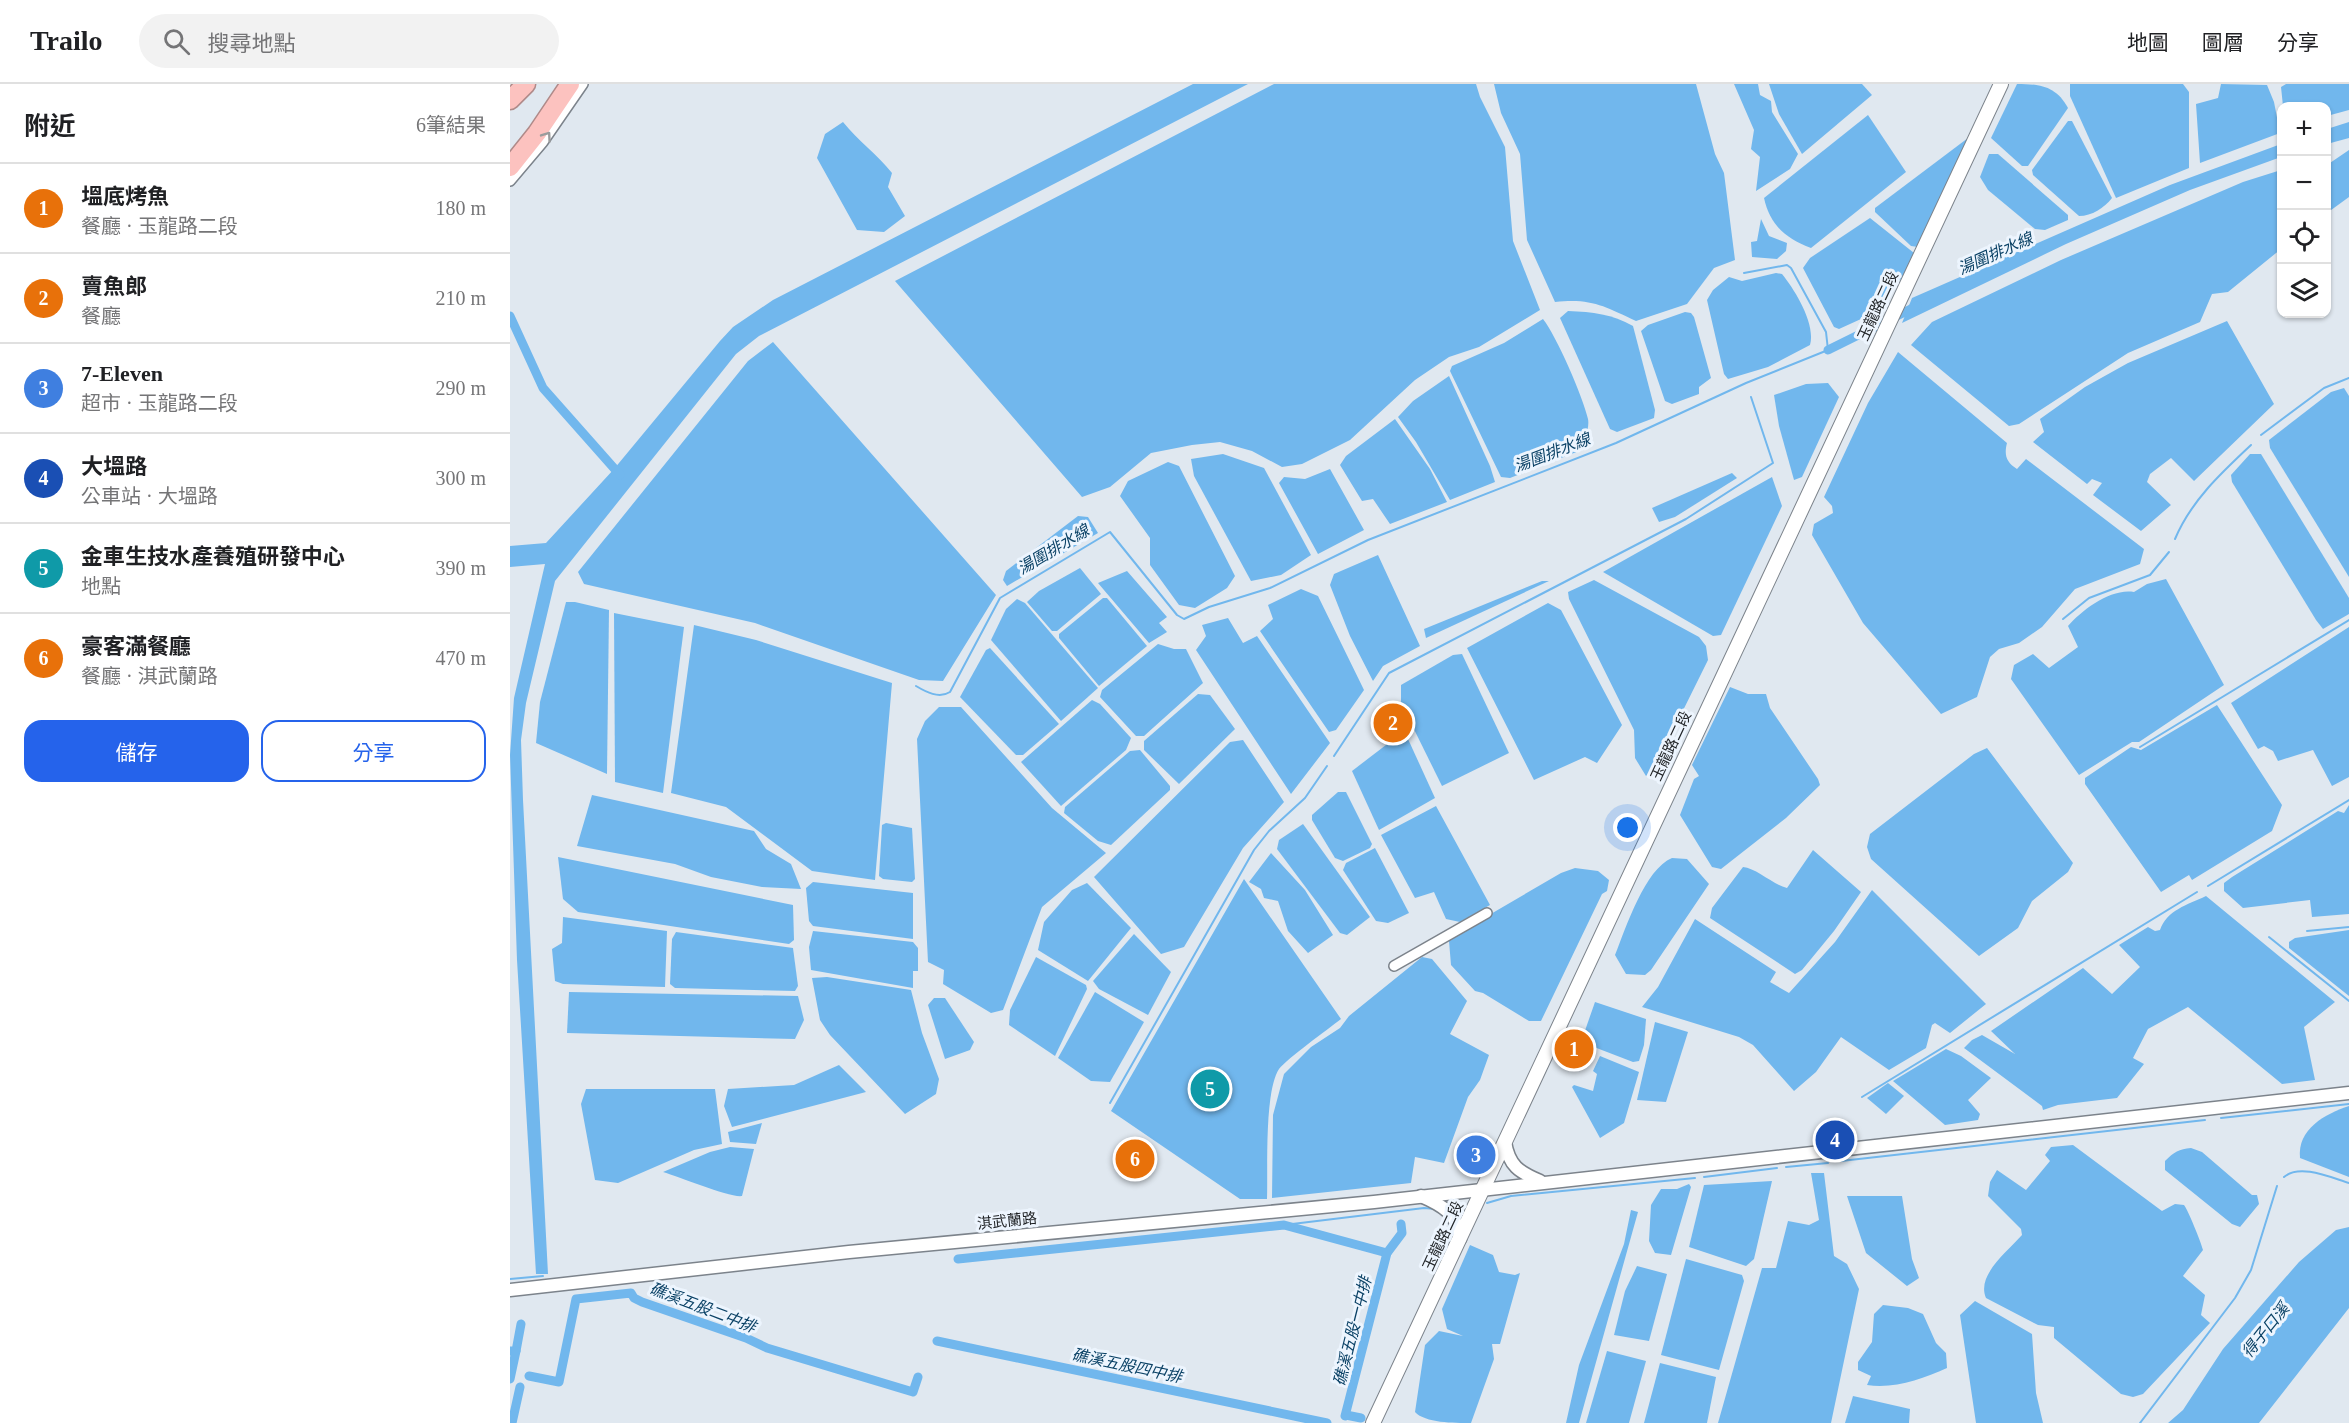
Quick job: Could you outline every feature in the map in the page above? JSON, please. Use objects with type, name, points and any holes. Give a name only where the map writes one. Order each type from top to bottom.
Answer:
[{"type":"highway","points":[[510,100],[526,84]]},
{"type":"highway","points":[[510,167],[537,133],[570,84]]},
{"type":"main road","name":"玉龍路二段","points":[[1373,1423],[2001,84]]},
{"type":"street","points":[[510,181],[543,142],[583,84]]},
{"type":"street","points":[[1394,966],[1487,913]]},
{"type":"street","name":"淇武蘭路","points":[[510,1290],[861,1251],[1420,1196],[2349,1094]]},
{"type":"street","points":[[1505,1142],[1510,1164],[1519,1172],[1541,1182]]},
{"type":"street","points":[[1420,1196],[1439,1203],[1452,1215],[1459,1225],[1460,1239]]},
{"type":"water","points":[[1193,84],[1248,84],[759,336],[736,354],[555,581],[526,703],[521,740],[548,1274],[536,1274],[517,960],[510,755],[514,698],[545,564],[510,567],[510,546],[546,543],[614,469],[733,327],[773,300]]},
{"type":"water","points":[[1274,84],[1476,84],[1480,97],[1505,147],[1513,241],[1540,310],[1479,347],[1449,357],[1415,380],[1350,440],[1302,464],[1282,467],[1252,451],[1220,442],[1192,445],[1151,453],[1110,487],[1082,497],[895,281]]},
{"type":"water","points":[[1494,84],[1696,84],[1715,154],[1724,173],[1735,260],[1714,268],[1687,304],[1636,321],[1597,304],[1578,301],[1555,302],[1527,240],[1520,154],[1501,113]]},
{"type":"water","points":[[1734,84],[1758,84],[1760,95],[1771,101],[1772,112],[1798,154],[1790,169],[1756,191],[1760,157],[1751,149],[1754,130]]},
{"type":"water","points":[[1769,84],[1862,84],[1872,95],[1802,154],[1779,114]]},
{"type":"water","points":[[2017,84],[2047,88],[2058,95],[2068,108],[2028,166],[2022,166],[1991,138]]},
{"type":"water","points":[[2070,84],[2183,84],[2189,92],[2189,168],[2116,198],[2070,96]]},
{"type":"water","points":[[2221,84],[2267,85],[2274,102],[2277,134],[2200,163],[2196,104],[2218,98]]},
{"type":"water","points":[[2286,84],[2349,84],[2349,110],[2331,115],[2331,102],[2283,102],[2281,87]]},
{"type":"water","points":[[1868,115],[1906,172],[1811,248],[1786,235],[1770,216],[1764,198]]},
{"type":"water","points":[[2068,121],[2072,121],[2112,198],[2097,211],[2084,216],[2079,216],[2033,175],[2032,170]]},
{"type":"water","points":[[843,122],[892,173],[888,187],[905,216],[884,232],[857,230],[817,158],[825,134]]},
{"type":"water","points":[[2349,122],[2349,138],[2331,143],[2331,128]]},
{"type":"water","points":[[1968,138],[1918,247],[1911,246],[1875,212],[1875,208]]},
{"type":"water","points":[[2277,145],[2277,158],[2190,190],[2066,244],[1902,323],[1912,298],[2170,185]]},
{"type":"water","points":[[2349,150],[2349,197],[2331,210],[2331,210],[2331,162]]},
{"type":"water","points":[[1989,154],[1998,154],[2068,215],[2068,220],[2045,230],[2035,229],[1988,190],[1980,177]]},
{"type":"water","points":[[2277,171],[2277,252],[2228,292],[2212,294],[2200,322],[2128,353],[2019,424],[2009,426],[1911,345],[1932,322],[2061,260],[2243,182]]},
{"type":"water","points":[[1870,218],[1914,253],[1903,280],[1894,278],[1872,314],[1839,329],[1834,327],[1803,268],[1810,258]]},
{"type":"water","points":[[1761,219],[1769,236],[1787,243],[1786,251],[1777,259],[1752,257],[1751,242],[1757,241]]},
{"type":"water","points":[[1776,273],[1782,274],[1803,308],[1810,327],[1810,345],[1768,367],[1728,379],[1724,374],[1707,300],[1713,290],[1729,277],[1742,281]]},
{"type":"water","points":[[1568,311],[1602,314],[1633,326],[1655,410],[1654,418],[1617,432],[1610,429],[1560,318]]},
{"type":"water","points":[[1685,312],[1691,313],[1694,317],[1711,378],[1699,387],[1699,394],[1672,404],[1665,401],[1641,331],[1648,325]]},
{"type":"water","points":[[1543,319],[1569,367],[1581,397],[1588,419],[1587,431],[1579,451],[1510,478],[1501,477],[1450,371],[1452,366],[1504,343]]},
{"type":"water","points":[[2227,321],[2274,404],[2194,481],[2171,458],[2150,474],[2147,482],[2171,505],[2141,531],[2093,495],[2102,483],[2092,479],[2087,484],[2033,442],[2044,432],[2040,419],[2085,387],[2128,363]]},
{"type":"water","points":[[773,342],[996,595],[943,681],[919,680],[755,623],[584,584],[578,572],[748,361]]},
{"type":"water","points":[[1898,352],[2007,443],[2007,458],[2010,464],[2017,469],[2026,459],[2144,549],[2140,564],[2075,589],[2042,627],[2019,643],[1999,649],[1990,657],[1977,697],[1941,714],[1863,623],[1812,535],[1814,524],[1833,513],[1832,506],[1824,497],[1868,403]]},
{"type":"water","points":[[1449,376],[1495,482],[1450,500],[1416,442],[1398,417],[1413,401]]},
{"type":"water","points":[[1828,383],[1839,397],[1802,477],[1794,480],[1779,426],[1774,395],[1806,384]]},
{"type":"water","points":[[2344,388],[2349,396],[2349,577],[2270,448],[2269,440],[2331,392]]},
{"type":"water","points":[[1395,419],[1430,469],[1447,502],[1390,524],[1373,499],[1362,501],[1340,465],[1346,456]]},
{"type":"water","points":[[1223,454],[1264,468],[1311,555],[1281,575],[1251,581],[1194,476],[1191,459]]},
{"type":"water","points":[[2250,454],[2261,454],[2349,598],[2349,614],[2323,629],[2232,482],[2231,475]]},
{"type":"water","points":[[1168,462],[1179,466],[1235,576],[1227,588],[1195,608],[1179,605],[1150,565],[1150,538],[1120,496],[1128,481]]},
{"type":"water","points":[[1330,469],[1364,530],[1318,554],[1279,483],[1284,477],[1305,479]]},
{"type":"water","points":[[1732,473],[1737,478],[1675,517],[1659,522],[1652,508]]},
{"type":"water","points":[[1772,477],[1782,506],[1721,635],[1713,636],[1603,572]]},
{"type":"water","points":[[1078,516],[1088,517],[1098,533],[1007,586],[1003,580],[1006,571]]},
{"type":"water","points":[[1378,555],[1420,646],[1383,666],[1373,681],[1350,636],[1330,585],[1334,574]]},
{"type":"water","points":[[1080,568],[1101,594],[1057,631],[1052,631],[1027,602],[1039,591]]},
{"type":"water","points":[[1127,571],[1167,617],[1159,623],[1167,632],[1149,643],[1098,583]]},
{"type":"water","points":[[2166,579],[2224,685],[2139,742],[2132,742],[2079,775],[2011,679],[2014,665],[2033,654],[2049,668],[2078,647],[2068,626],[2081,613],[2098,601],[2116,593],[2134,592],[2147,584]]},
{"type":"water","points":[[1594,580],[1699,637],[1706,646],[1708,660],[1654,769],[1646,776],[1635,758],[1634,730],[1569,599],[1568,592]]},
{"type":"water","points":[[1542,581],[1549,581],[1426,638],[1424,629]]},
{"type":"water","points":[[1301,589],[1318,596],[1364,690],[1336,730],[1329,732],[1260,631],[1273,619],[1268,605]]},
{"type":"water","points":[[1103,598],[1107,598],[1147,646],[1099,686],[1059,638],[1059,634]]},
{"type":"water","points":[[1017,599],[1025,603],[1098,688],[1061,721],[991,640],[1006,609]]},
{"type":"water","points":[[566,602],[609,610],[607,774],[536,743],[540,702]]},
{"type":"water","points":[[1548,603],[1561,610],[1622,725],[1597,763],[1585,757],[1534,780],[1467,648]]},
{"type":"water","points":[[614,613],[684,627],[663,793],[615,782]]},
{"type":"water","points":[[1228,618],[1243,643],[1257,636],[1330,743],[1291,794],[1196,650],[1206,636],[1202,625]]},
{"type":"water","points":[[694,625],[756,640],[892,683],[875,880],[812,871],[726,807],[671,793]]},
{"type":"water","points":[[2349,627],[2349,777],[2332,786],[2313,750],[2278,761],[2273,751],[2264,746],[2258,749],[2231,703]]},
{"type":"water","points":[[1158,644],[1174,649],[1186,649],[1203,683],[1144,736],[1136,736],[1100,697],[1102,690]]},
{"type":"water","points":[[990,648],[1059,724],[1023,755],[1016,755],[960,697],[986,650]]},
{"type":"water","points":[[1462,654],[1509,753],[1442,786],[1401,703],[1401,685],[1453,655]]},
{"type":"water","points":[[1730,687],[1748,694],[1766,694],[1770,708],[1820,785],[1786,818],[1721,869],[1712,867],[1680,815],[1694,779],[1699,776],[1692,765]]},
{"type":"water","points":[[1198,694],[1210,695],[1235,729],[1179,784],[1144,750],[1144,741]]},
{"type":"water","points":[[1092,700],[1100,704],[1131,738],[1126,750],[1061,806],[1021,762]]},
{"type":"water","points":[[2217,705],[2282,805],[2272,831],[2192,880],[2189,875],[2161,892],[2085,784],[2085,778],[2131,747],[2141,750]]},
{"type":"water","points":[[939,707],[961,707],[1052,808],[1106,853],[1042,907],[1003,1010],[991,1013],[943,984],[944,970],[928,962],[917,739],[925,721]]},
{"type":"water","points":[[1399,735],[1408,739],[1435,798],[1379,830],[1352,771]]},
{"type":"water","points":[[1243,740],[1284,802],[1243,848],[1184,947],[1161,954],[1094,877],[1230,742]]},
{"type":"water","points":[[1987,748],[2073,863],[2068,872],[2032,901],[2018,928],[1979,956],[1871,859],[1867,847],[1870,834],[1974,754]]},
{"type":"water","points":[[1140,750],[1170,786],[1170,790],[1111,845],[1098,841],[1064,813],[1065,807],[1130,751]]},
{"type":"water","points":[[1338,792],[1346,792],[1372,844],[1370,848],[1343,861],[1335,858],[1312,820],[1312,815]]},
{"type":"water","points":[[592,795],[754,831],[766,849],[791,864],[801,889],[762,887],[711,877],[675,864],[577,846]]},
{"type":"water","points":[[2349,805],[2349,914],[2312,917],[2310,900],[2243,908],[2224,891],[2224,883],[2232,877],[2338,811],[2344,813]]},
{"type":"water","points":[[1436,806],[1490,905],[1460,922],[1446,919],[1434,892],[1415,898],[1381,835]]},
{"type":"water","points":[[886,823],[912,828],[915,879],[912,882],[883,879],[879,876],[882,825]]},
{"type":"water","points":[[1303,824],[1370,917],[1347,935],[1340,933],[1277,849],[1279,840]]},
{"type":"water","points":[[1375,848],[1409,913],[1388,923],[1376,921],[1343,870],[1346,863]]},
{"type":"water","points":[[1813,850],[1861,892],[1834,931],[1802,970],[1795,974],[1710,918],[1712,908],[1743,867],[1787,888]]},
{"type":"water","points":[[1271,853],[1305,890],[1333,935],[1308,953],[1288,931],[1278,901],[1264,898],[1261,889],[1249,882]]},
{"type":"water","points":[[558,857],[793,905],[794,940],[789,944],[578,912],[563,899]]},
{"type":"water","points":[[1672,858],[1687,859],[1709,884],[1651,970],[1645,975],[1626,974],[1615,955],[1645,886],[1662,864]]},
{"type":"water","points":[[1575,868],[1598,871],[1609,880],[1607,891],[1602,894],[1541,1021],[1529,1021],[1483,993],[1475,991],[1451,965],[1449,941],[1453,936],[1561,873]]},
{"type":"water","points":[[1244,879],[1341,1019],[1284,1064],[1274,1080],[1269,1113],[1267,1199],[1240,1199],[1111,1111]]},
{"type":"water","points":[[813,882],[913,893],[913,939],[813,926],[809,921],[806,888]]},
{"type":"water","points":[[1087,883],[1131,928],[1088,981],[1038,950],[1044,922],[1072,890]]},
{"type":"water","points":[[1872,890],[1986,1004],[1950,1033],[1935,1023],[1932,1025],[1926,1048],[1889,1070],[1841,1037],[1816,1072],[1794,1091],[1753,1045],[1739,1037],[1642,1007],[1658,987],[1695,919],[1776,972],[1770,982],[1789,993],[1835,942]]},
{"type":"water","points":[[2206,896],[2335,1002],[2304,1027],[2315,1080],[2282,1084],[2188,1007],[2148,1029],[2133,1058],[2144,1064],[2117,1098],[2058,1105],[2043,1110],[2042,1106],[1964,1048],[1972,1040],[1982,1035],[2015,1054],[1991,1031],[2083,968],[2112,994],[2140,967],[2119,945],[2148,927],[2155,931],[2160,930],[2163,923],[2173,913]]},
{"type":"water","points":[[563,917],[667,931],[665,987],[563,984],[555,981],[552,949],[562,943]]},
{"type":"water","points":[[2349,930],[2349,996],[2289,948],[2289,942],[2295,938]]},
{"type":"water","points":[[813,931],[913,942],[918,948],[918,971],[913,971],[913,988],[811,970],[809,947]]},
{"type":"water","points":[[676,932],[793,948],[798,986],[795,991],[675,988],[670,984],[672,939]]},
{"type":"water","points":[[1134,934],[1171,972],[1148,1015],[1099,989],[1093,981]]},
{"type":"water","points":[[1036,957],[1086,985],[1087,989],[1055,1056],[1009,1025],[1010,1010]]},
{"type":"water","points":[[1422,957],[1432,959],[1467,1001],[1450,1034],[1489,1055],[1480,1080],[1468,1097],[1444,1163],[1415,1157],[1411,1183],[1272,1198],[1273,1115],[1284,1074],[1311,1047],[1340,1028],[1349,1016]]},
{"type":"water","points":[[827,977],[911,990],[922,1033],[939,1079],[936,1094],[905,1114],[830,1035],[820,1020],[812,978]]},
{"type":"water","points":[[569,992],[798,996],[804,1020],[795,1039],[567,1033]]},
{"type":"water","points":[[1095,992],[1144,1022],[1110,1082],[1091,1081],[1058,1058]]},
{"type":"water","points":[[934,998],[945,998],[974,1042],[970,1050],[945,1059],[928,1005]]},
{"type":"water","points":[[1595,1002],[1646,1019],[1644,1045],[1639,1061],[1633,1062],[1581,1042]]},
{"type":"water","points":[[1655,1022],[1688,1032],[1666,1102],[1637,1100]]},
{"type":"water","points":[[1946,1049],[1961,1056],[1991,1078],[1968,1100],[1980,1114],[1978,1120],[1945,1125],[1893,1081]]},
{"type":"water","points":[[1600,1056],[1639,1072],[1624,1123],[1600,1138],[1572,1087],[1574,1085],[1593,1091],[1597,1074],[1593,1071]]},
{"type":"water","points":[[839,1065],[866,1092],[732,1127],[724,1106],[728,1089],[794,1085]]},
{"type":"water","points":[[1888,1083],[1904,1096],[1886,1114],[1867,1098]]},
{"type":"water","points":[[586,1089],[715,1089],[722,1144],[694,1150],[618,1183],[595,1180],[581,1104]]},
{"type":"water","points":[[2349,1106],[2349,1177],[2300,1158],[2303,1139],[2314,1124],[2331,1113]]},
{"type":"water","points":[[762,1123],[756,1144],[730,1142],[728,1132]]},
{"type":"water","points":[[2073,1145],[2162,1211],[2175,1204],[2184,1205],[2203,1250],[2183,1276],[2205,1295],[2201,1315],[2210,1323],[2143,1394],[2133,1397],[2121,1394],[2054,1338],[2054,1327],[2038,1325],[1986,1298],[1984,1289],[1989,1272],[2022,1235],[2021,1229],[1988,1196],[1990,1182],[1997,1170],[2026,1190],[2050,1161],[2045,1155],[2051,1147]]},
{"type":"water","points":[[730,1147],[754,1149],[742,1196],[716,1191],[663,1172],[710,1152]]},
{"type":"water","points":[[2191,1148],[2202,1152],[2252,1195],[2257,1195],[2259,1204],[2240,1227],[2232,1224],[2165,1170],[2165,1161],[2171,1155]]},
{"type":"water","points":[[1811,1173],[1824,1173],[1834,1256],[1847,1264],[1859,1289],[1831,1423],[1718,1423],[1762,1268],[1776,1268],[1788,1221],[1809,1225],[1819,1220]]},
{"type":"water","points":[[1772,1181],[1754,1259],[1746,1266],[1689,1247],[1704,1185]]},
{"type":"water","points":[[1689,1184],[1691,1187],[1671,1255],[1655,1253],[1649,1241],[1651,1205],[1661,1189],[1677,1189]]},
{"type":"water","points":[[1847,1196],[1902,1196],[1912,1259],[1919,1278],[1907,1286],[1866,1253]]},
{"type":"water","points":[[1631,1210],[1638,1212],[1579,1423],[1566,1423],[1579,1365],[1624,1244]]},
{"type":"water","name":"得子口溪","points":[[2349,1227],[2349,1308],[2259,1423],[2168,1423],[2183,1410],[2223,1349],[2299,1262],[2336,1230]]},
{"type":"water","points":[[1470,1245],[1493,1255],[1499,1272],[1515,1275],[1520,1273],[1500,1344],[1492,1344],[1494,1359],[1471,1423],[1433,1420],[1415,1412],[1425,1345],[1439,1331],[1463,1336],[1447,1329],[1442,1309]]},
{"type":"water","points":[[1686,1259],[1742,1275],[1744,1281],[1719,1370],[1661,1355]]},
{"type":"water","points":[[1637,1266],[1667,1274],[1649,1341],[1614,1335],[1625,1291]]},
{"type":"water","points":[[1975,1301],[2032,1334],[2036,1393],[2043,1423],[1976,1423],[1960,1315]]},
{"type":"water","points":[[1883,1305],[1908,1308],[1923,1314],[1936,1343],[1946,1353],[1947,1368],[1898,1384],[1867,1385],[1871,1376],[1858,1370],[1858,1362],[1872,1342],[1874,1314]]},
{"type":"water","points":[[1607,1351],[1646,1361],[1629,1423],[1586,1423]]},
{"type":"water","points":[[1660,1363],[1716,1377],[1707,1423],[1644,1423]]},
{"type":"water","points":[[1853,1396],[1910,1409],[1909,1423],[1845,1423]]},
{"type":"waterway","name":"湯圍排水線","points":[[916,686],[937,695],[950,692],[1000,598],[1110,532],[1177,615],[1184,619],[1209,607],[1270,588],[1368,540],[1616,443],[1746,383],[1828,350],[1826,332],[1791,268],[1787,265],[1744,273]]},
{"type":"waterway","name":"湯圍排水線","points":[[1828,350],[1917,306]]},
{"type":"waterway","points":[[510,316],[543,388],[620,475]]},
{"type":"waterway","points":[[2261,435],[2324,388],[2349,378]]},
{"type":"waterway","points":[[1334,756],[1389,673],[1686,519],[1773,463],[1751,397]]},
{"type":"waterway","points":[[2175,539],[2198,500],[2251,445]]},
{"type":"waterway","points":[[2063,619],[2089,598],[2150,575],[2169,552]]},
{"type":"waterway","points":[[2140,747],[2349,620]]},
{"type":"waterway","points":[[1110,1103],[1254,850],[1269,831],[1305,798],[1327,766]]},
{"type":"waterway","points":[[2208,886],[2349,800]]},
{"type":"waterway","points":[[1862,1097],[2197,892]]},
{"type":"waterway","points":[[2307,931],[2349,927]]},
{"type":"waterway","points":[[2269,937],[2349,1001]]},
{"type":"waterway","points":[[2221,1118],[2349,1104]]},
{"type":"waterway","points":[[1841,1161],[2205,1120]]},
{"type":"waterway","points":[[1786,1167],[1828,1163]]},
{"type":"waterway","points":[[1704,1177],[1777,1168]]},
{"type":"waterway","points":[[2284,1177],[2291,1173],[2307,1171],[2349,1183]]},
{"type":"waterway","points":[[1487,1203],[1511,1196],[1695,1178]]},
{"type":"waterway","points":[[2140,1423],[2235,1298],[2251,1270],[2277,1186]]},
{"type":"waterway","points":[[1284,1225],[1424,1208],[1436,1209]]},
{"type":"waterway","name":"礁溪五股一中排","points":[[1345,1416],[1387,1253],[1402,1233],[1401,1224]]},
{"type":"waterway","points":[[958,1259],[1284,1225],[1387,1253]]},
{"type":"waterway","points":[[510,1279],[543,1276]]},
{"type":"waterway","name":"礁溪五股二中排","points":[[529,1376],[559,1382],[576,1299],[631,1293],[634,1298],[642,1302],[746,1338],[767,1348],[913,1392],[918,1377]]},
{"type":"waterway","points":[[510,1351],[516,1351],[521,1324]]},
{"type":"waterway","name":"礁溪五股四中排","points":[[937,1341],[1327,1423]]},
{"type":"waterway","points":[[510,1379],[516,1351]]},
{"type":"waterway","name":"礁溪五股二中排","points":[[512,1423],[520,1387]]},
{"type":"waterway","points":[[1346,1415],[1361,1418]]},
{"type":"waterway","name":"礁溪五股一中排","points":[[1309,1423],[1311,1419]]},
{"type":"place","name":"賣魚郎","points":[[1393,723]]},
{"type":"place","name":"塭底烤魚","points":[[1574,1049]]},
{"type":"place","name":"金車生技水產養殖研發中心","points":[[1210,1089]]},
{"type":"place","name":"大塭路","points":[[1835,1140]]},
{"type":"place","name":"7-Eleven","points":[[1476,1155]]},
{"type":"place","name":"豪客滿餐廳","points":[[1135,1159]]}]
